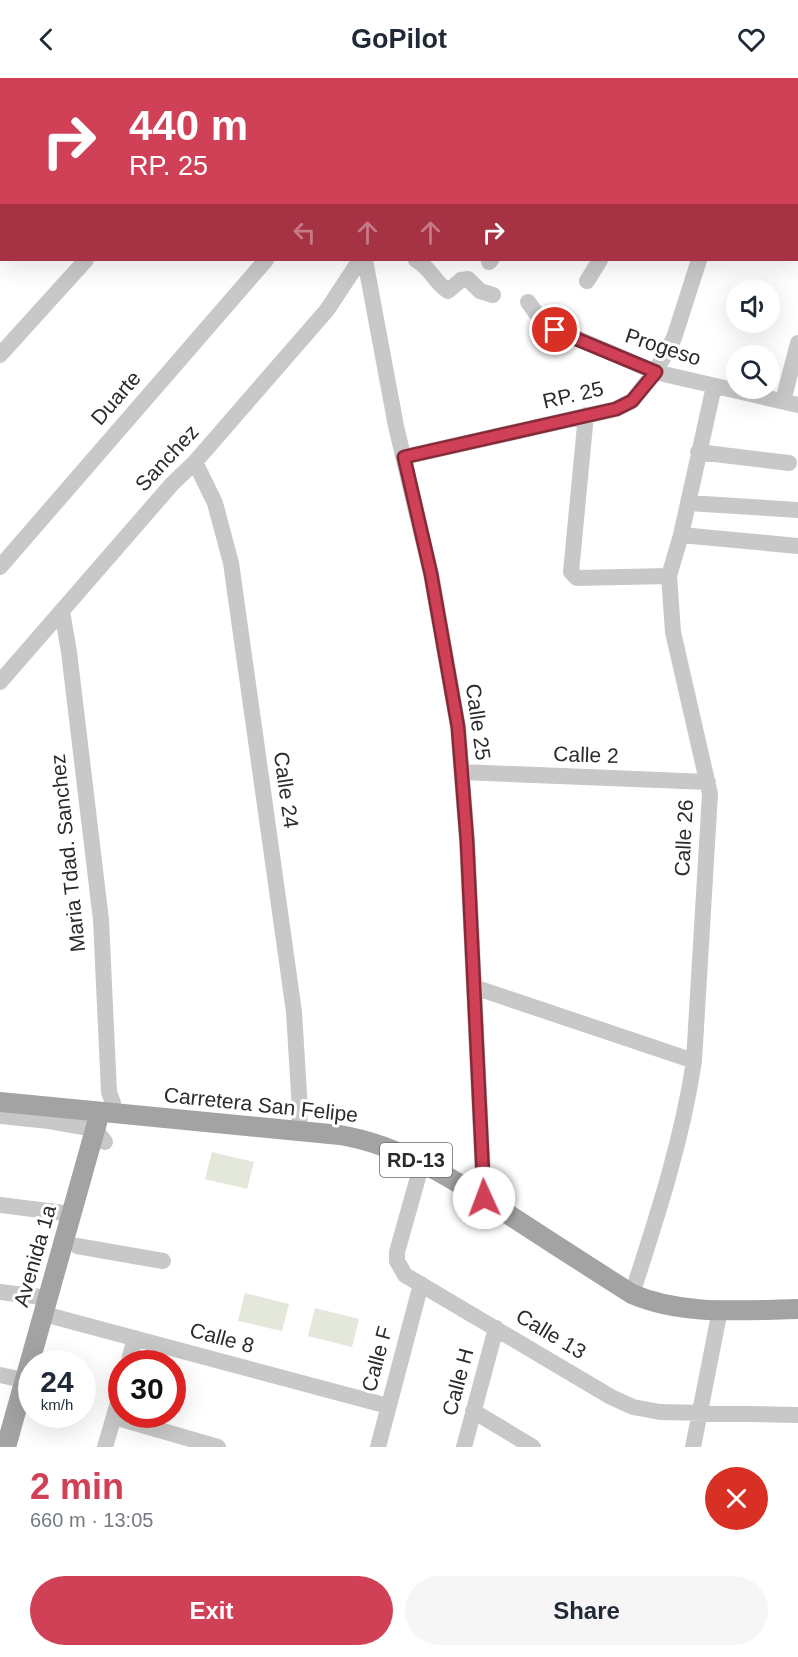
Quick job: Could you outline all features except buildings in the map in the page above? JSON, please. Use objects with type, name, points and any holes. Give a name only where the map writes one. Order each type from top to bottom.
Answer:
[{"type":"main road","name":"Carretera San Felipe","points":[[0,1102],[104,1124],[299,1132],[366,1140],[422,1163],[484,1198],[632,1294],[663,1305],[720,1310],[798,1309]]},
{"type":"main road","name":"Avenida 1a","points":[[45,1350],[49,1310],[72,1214],[104,1124]]},
{"type":"main road","name":"Avenida 1a","points":[[35,1350],[77,1245],[104,1124]]},
{"type":"main road","name":"Avenida 1a","points":[[6,1447],[18,1402]]},
{"type":"main road","points":[[19,1447],[25,1428]]},
{"type":"street","points":[[0,355],[85,261]]},
{"type":"street","name":"Duarte","points":[[0,567],[265,261]]},
{"type":"street","name":"Sanchez","points":[[0,682],[327,310],[359,261]]},
{"type":"street","name":"Calle 25","points":[[365,261],[396,426],[431,574],[458,727],[484,1198]]},
{"type":"street","points":[[418,261],[426,265],[443,288],[448,291],[461,280],[468,279],[480,291],[493,294]]},
{"type":"street","points":[[587,281],[599,261]]},
{"type":"street","name":"RP. 25","points":[[404,457],[616,409],[632,401],[656,372],[674,338],[699,261]]},
{"type":"street","name":"Progeso","points":[[528,302],[544,324],[656,372],[790,403]]},
{"type":"street","points":[[790,403],[798,343]]},
{"type":"street","name":"Calle 26","points":[[632,1294],[665,1192],[688,1101],[694,1061],[710,794],[673,632],[669,576],[681,535],[714,386]]},
{"type":"street","points":[[586,415],[571,572],[577,578],[669,576]]},
{"type":"street","points":[[698,452],[789,463]]},
{"type":"street","name":"Calle 24","points":[[195,462],[215,503],[231,563],[294,1012],[300,1110],[299,1132]]},
{"type":"street","points":[[688,503],[798,510]]},
{"type":"street","points":[[681,535],[798,546]]},
{"type":"street","name":"Maria Tdad. Sanchez","points":[[62,611],[69,652],[101,920],[109,1092],[104,1124]]},
{"type":"street","name":"Calle 2","points":[[462,772],[708,782]]},
{"type":"street","points":[[474,987],[694,1061]]},
{"type":"street","points":[[0,1116],[104,1124]]},
{"type":"street","name":"Calle 13","points":[[422,1163],[397,1252],[397,1262],[405,1275],[611,1397],[633,1407],[660,1412],[700,1414],[798,1415]]},
{"type":"street","points":[[0,1205],[72,1214]]},
{"type":"street","points":[[77,1245],[163,1261]]},
{"type":"street","name":"Calle F","points":[[378,1447],[421,1284]]},
{"type":"street","name":"Calle 8","points":[[0,1292],[135,1338],[388,1406]]},
{"type":"street","points":[[693,1447],[720,1310]]},
{"type":"street","name":"Calle H","points":[[464,1447],[496,1328]]},
{"type":"street","points":[[132,1350],[135,1338]]},
{"type":"street","points":[[0,1375],[18,1379]]},
{"type":"street","points":[[473,1411],[533,1447]]},
{"type":"street","points":[[105,1447],[111,1428]]},
{"type":"street","points":[[152,1428],[218,1447]]},
{"type":"shaded area","points":[[212,1152],[254,1162],[247,1189],[205,1179]]},
{"type":"shaded area","points":[[245,1293],[289,1304],[282,1331],[238,1321]]},
{"type":"shaded area","points":[[315,1308],[359,1319],[352,1347],[308,1336]]},
{"type":"route","points":[[484,1198],[467,841],[458,727],[431,574],[404,457],[616,409],[632,401],[656,372],[555,330]]}]
